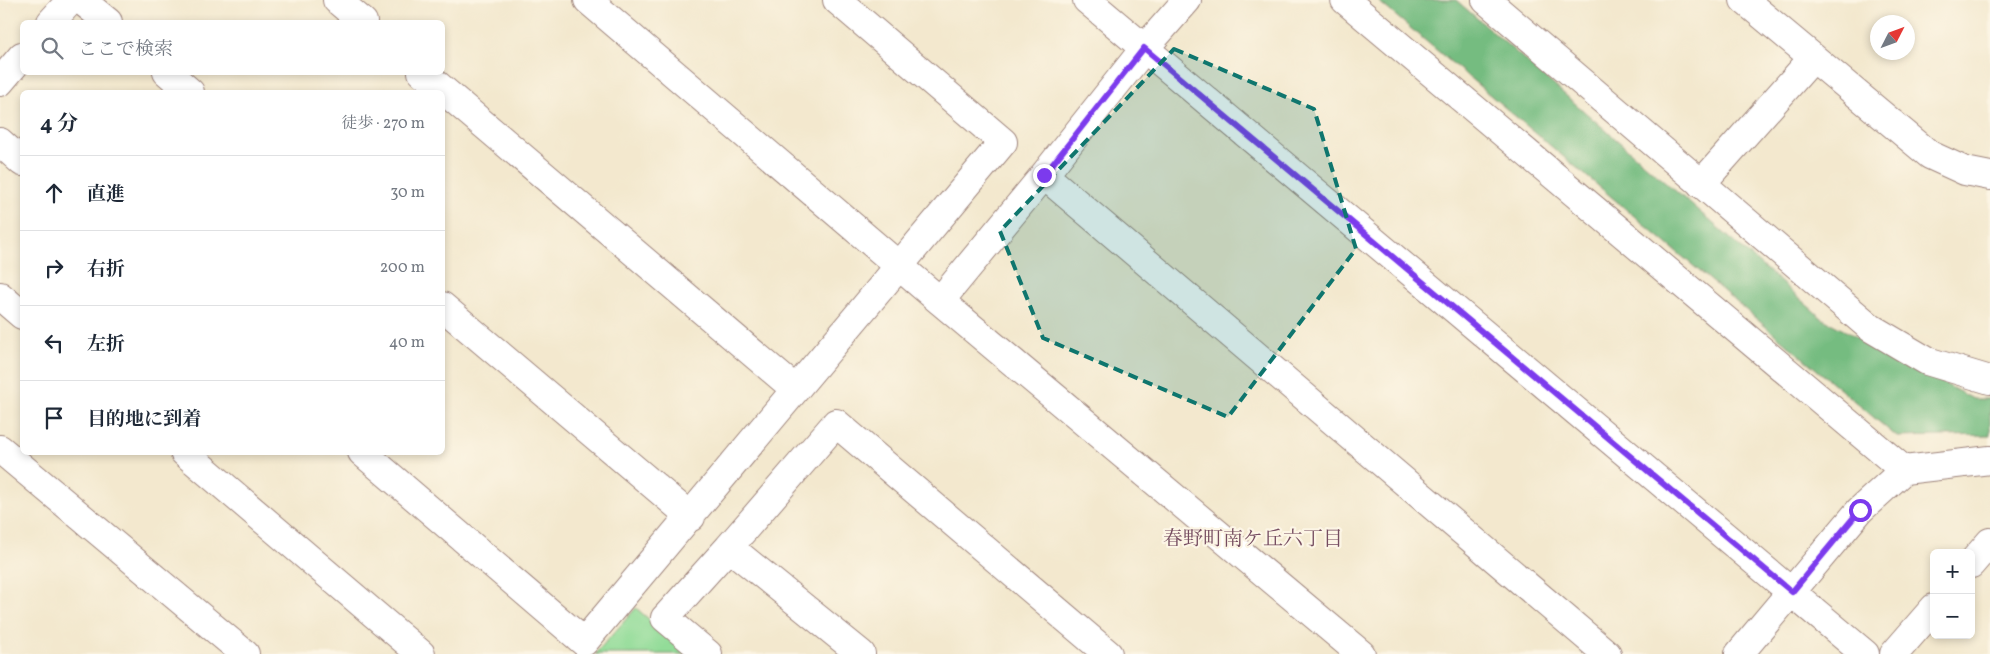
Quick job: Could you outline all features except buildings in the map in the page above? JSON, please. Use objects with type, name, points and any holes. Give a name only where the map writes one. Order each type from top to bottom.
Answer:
[{"type":"street","points":[[54,20],[71,0]]},
{"type":"street","points":[[81,0],[106,20]]},
{"type":"street","points":[[337,0],[361,20]]},
{"type":"street","points":[[588,0],[940,301],[1361,654]]},
{"type":"street","points":[[366,455],[584,642],[1003,142],[836,0]]},
{"type":"street","points":[[1087,0],[1865,654]]},
{"type":"street","points":[[940,301],[1044,175],[1144,48],[1187,0]]},
{"type":"street","points":[[1345,0],[1904,470]]},
{"type":"street","points":[[1486,0],[1871,328],[1927,361],[1990,380]]},
{"type":"street","points":[[1744,0],[1812,59],[1930,155],[1965,171],[1990,176]]},
{"type":"street","points":[[0,82],[20,58]]},
{"type":"street","points":[[1701,184],[1812,59]]},
{"type":"street","points":[[170,75],[188,90]]},
{"type":"street","points":[[426,75],[443,90]]},
{"type":"street","points":[[445,91],[795,388]]},
{"type":"street","points":[[0,142],[20,160]]},
{"type":"street","points":[[1044,175],[1607,654]]},
{"type":"street","points":[[0,296],[20,313]]},
{"type":"street","points":[[445,309],[690,517]]},
{"type":"street","points":[[708,654],[665,618],[836,423],[1108,654]]},
{"type":"street","points":[[0,448],[245,654]]},
{"type":"street","points":[[188,455],[421,654]]},
{"type":"street","points":[[1739,654],[1860,510],[1904,470],[1990,460]]},
{"type":"street","points":[[1975,559],[1990,542]]},
{"type":"street","points":[[729,547],[861,654]]},
{"type":"street","points":[[1894,654],[1930,613]]},
{"type":"highlighted area","points":[[1174,49],[1314,109],[1356,249],[1228,417],[1043,338],[1000,231]]},
{"type":"green space","points":[[1377,0],[1456,0],[1823,319],[1973,399],[1990,399],[1990,435],[1897,437]]},
{"type":"green space","points":[[636,608],[689,654],[595,654]]},
{"type":"district","name":"春野町南ケ丘六丁目","points":[[1253,538]]},
{"type":"route","points":[[1044,175],[1144,48],[1792,592],[1860,510]]}]
